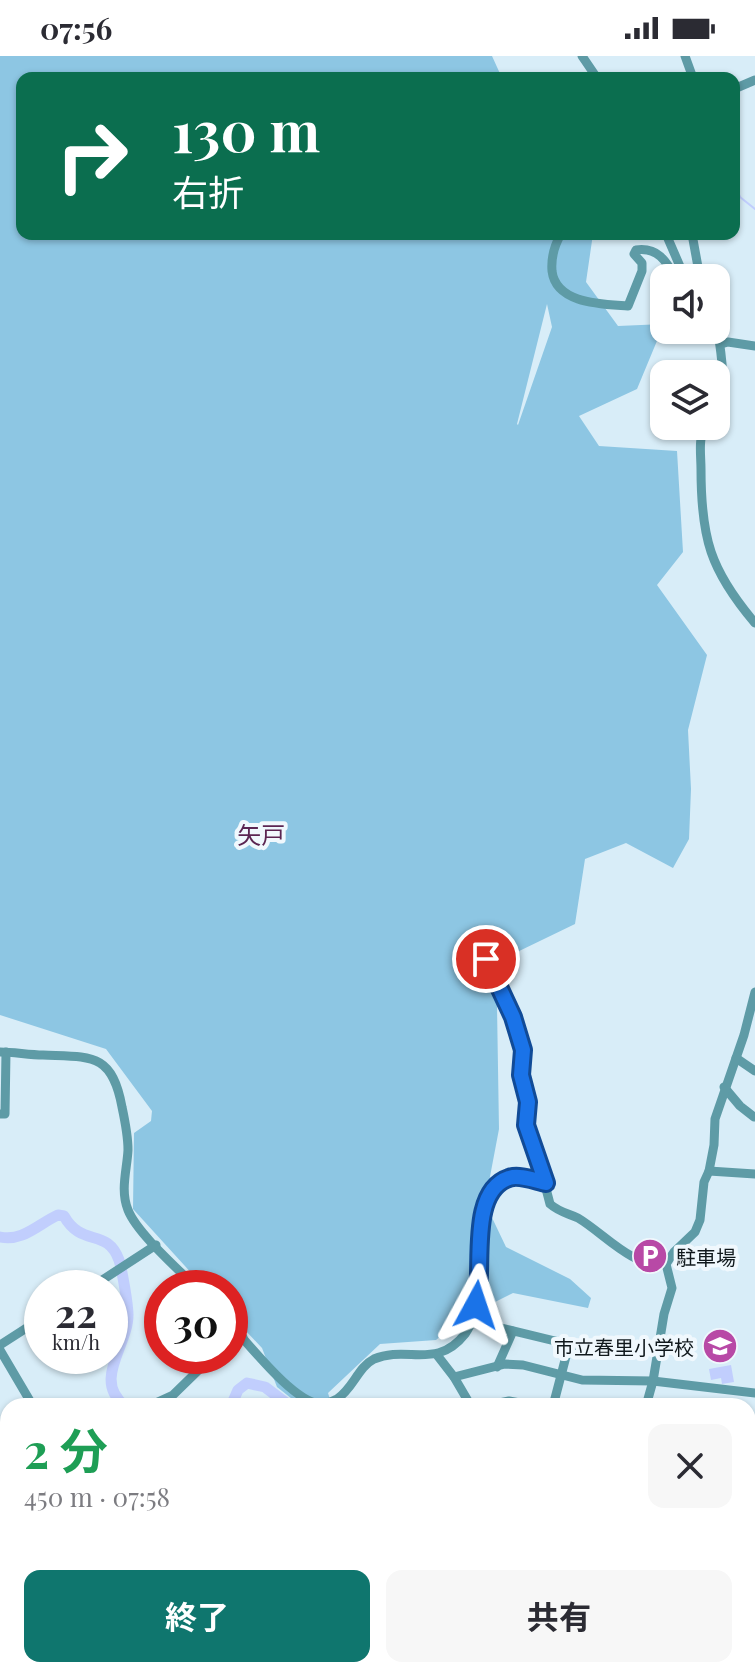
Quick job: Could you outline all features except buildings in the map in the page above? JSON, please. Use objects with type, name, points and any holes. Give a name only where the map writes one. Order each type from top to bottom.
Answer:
[{"type":"street","points":[[559,240],[552,259],[553,276],[558,288],[569,296],[628,306],[643,267],[634,252],[642,249],[663,257],[667,264]]},
{"type":"street","points":[[669,240],[679,264]]},
{"type":"street","points":[[693,240],[697,264]]},
{"type":"street","points":[[730,342],[755,346]]},
{"type":"street","points":[[721,344],[721,360]]},
{"type":"street","points":[[702,440],[700,493],[709,553],[736,600],[755,623]]},
{"type":"street","points":[[486,959],[513,1017],[523,1050],[521,1075],[528,1102],[526,1125],[550,1204],[558,1211],[576,1217],[635,1257],[653,1265],[666,1264]]},
{"type":"street","points":[[648,1398],[672,1288],[666,1264],[695,1232],[700,1220],[715,1119],[755,992]]},
{"type":"street","points":[[0,1114],[5,1114],[3,1052],[80,1055],[103,1065],[112,1074],[119,1090],[128,1140],[123,1189],[125,1201],[132,1218],[180,1270]]},
{"type":"street","points":[[736,1058],[755,1071]]},
{"type":"street","points":[[724,1087],[755,1119]]},
{"type":"street","points":[[755,1104],[755,1119]]},
{"type":"street","points":[[709,1171],[755,1174]]},
{"type":"street","points":[[338,1398],[372,1360],[386,1356],[437,1355],[457,1341],[472,1321],[481,1289],[480,1231],[486,1206],[495,1189],[507,1178],[514,1177],[546,1183]]},
{"type":"street","points":[[117,1270],[156,1245]]},
{"type":"street","points":[[472,1321],[588,1349],[658,1349]]},
{"type":"street","points":[[24,1331],[0,1348],[28,1398]]},
{"type":"street","points":[[497,1367],[513,1331]]},
{"type":"street","points":[[248,1342],[304,1398]]},
{"type":"street","points":[[555,1398],[569,1345]]},
{"type":"street","points":[[437,1355],[466,1398]]},
{"type":"street","points":[[454,1377],[497,1367],[523,1365],[560,1376],[604,1382],[653,1381],[755,1393]]},
{"type":"street","points":[[166,1398],[195,1374]]},
{"type":"shaded area","points":[[0,56],[492,56],[499,72],[16,72],[16,240],[592,240],[586,282],[618,326],[650,325],[650,344],[656,344],[637,389],[579,416],[599,446],[677,451],[683,552],[657,585],[707,655],[688,730],[691,789],[689,839],[673,868],[626,843],[585,859],[575,924],[513,954],[497,1006],[499,1129],[485,1203],[506,1247],[570,1279],[591,1298],[588,1308],[513,1293],[459,1320],[436,1340],[380,1344],[328,1393],[330,1398],[291,1398],[277,1387],[262,1348],[248,1333],[248,1270],[189,1270],[133,1209],[134,1133],[151,1121],[152,1111],[106,1049],[0,1015]],"holes":[[[547,304],[552,327],[517,424]]]},
{"type":"shaded area","points":[[731,1365],[734,1382],[722,1384],[721,1378],[711,1380],[709,1369]]},
{"type":"waterway","points":[[740,197],[755,209]]},
{"type":"waterway","points":[[0,1237],[23,1235],[58,1215],[64,1216],[78,1232],[101,1240],[114,1250],[122,1271],[128,1315],[111,1374],[118,1398]]},
{"type":"waterway","points":[[234,1398],[238,1390],[247,1383],[265,1387],[279,1398]]},
{"type":"place","name":"駐車場","points":[[650,1256]]},
{"type":"place","name":"市立春里小学校","points":[[720,1346]]},
{"type":"district","name":"矢戸","points":[[261,834]]},
{"type":"route","points":[[476,1305],[481,1289],[481,1218],[495,1189],[507,1178],[514,1177],[546,1183],[526,1125],[528,1102],[521,1075],[523,1050],[513,1017],[486,959]]}]
